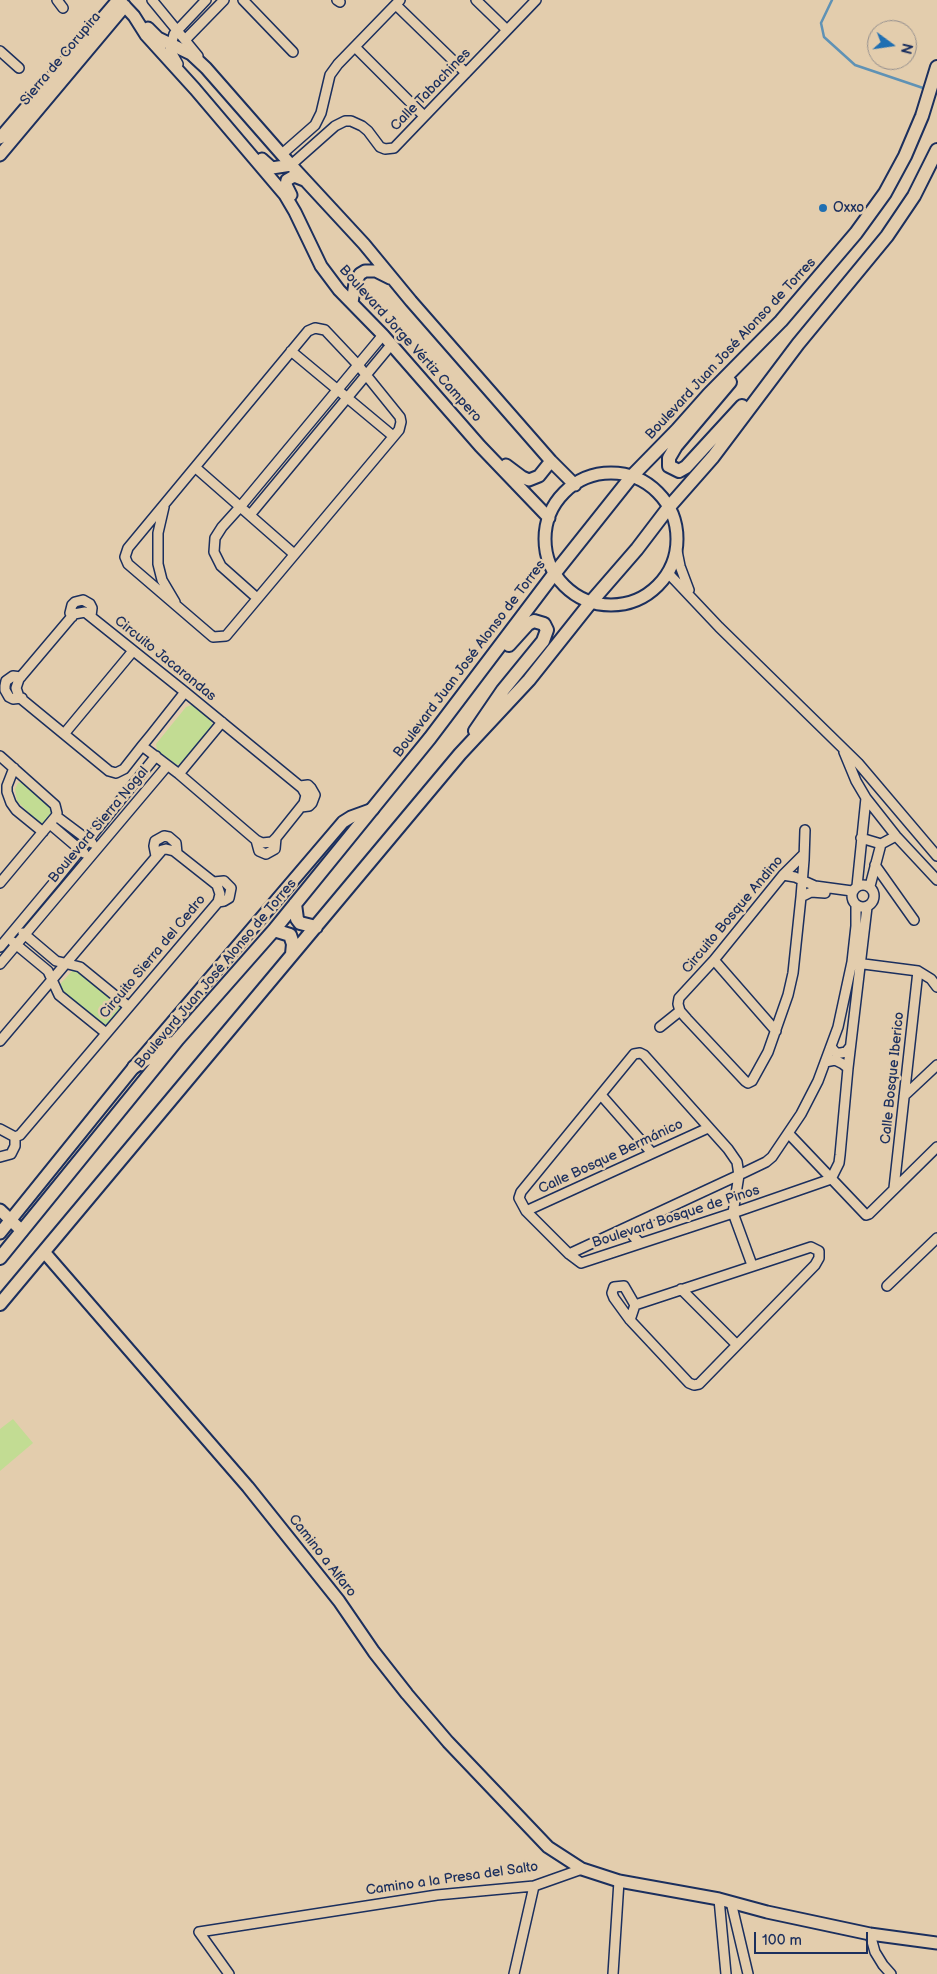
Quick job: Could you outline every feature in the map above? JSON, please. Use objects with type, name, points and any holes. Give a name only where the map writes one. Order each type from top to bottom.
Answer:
[{"type":"main road","name":"Boulevard Juan José Alonso de Torres","points":[[0,1258],[178,1039],[274,930],[430,738],[554,574],[632,476],[781,321],[856,233],[885,193],[915,135],[937,68]]},
{"type":"main road","points":[[0,1304],[45,1253],[460,754],[530,680],[591,602],[713,456],[902,216],[937,150]]},
{"type":"main road","points":[[756,346],[717,399],[676,446],[669,458],[669,466],[679,471],[686,467],[758,388],[781,368]]},
{"type":"main road","points":[[460,754],[492,704],[547,635],[544,624],[534,621],[528,624],[466,690]]},
{"type":"main road","points":[[295,904],[297,919],[300,923],[316,927]]},
{"type":"main road","points":[[274,930],[290,936],[293,944],[292,954]]},
{"type":"main road","points":[[134,1067],[178,1039]]},
{"type":"street","points":[[57,0],[64,8]]},
{"type":"street","points":[[152,0],[174,36],[185,40],[206,68]]},
{"type":"street","points":[[185,40],[224,0]]},
{"type":"street","points":[[243,0],[293,52]]},
{"type":"street","points":[[476,0],[507,30]]},
{"type":"street","name":"Calle Tabachines","points":[[291,165],[340,123],[351,121],[368,131],[380,147],[389,150],[394,148],[536,0]]},
{"type":"street","name":"Boulevard Jorge Vértiz Campero","points":[[121,2],[158,38],[174,36],[206,68],[291,165],[364,244],[551,461],[575,485]]},
{"type":"street","name":"Sierra de Corupira","points":[[0,138],[121,2]]},
{"type":"street","name":"Sierra de Corupira","points":[[0,155],[121,2]]},
{"type":"street","points":[[282,154],[315,125],[321,113],[330,75],[338,64],[398,2],[466,73]]},
{"type":"street","points":[[195,89],[189,76],[171,53],[174,36],[203,3],[210,16]]},
{"type":"street","name":"Boulevard Jorge Vértiz Campero","points":[[134,16],[146,35],[240,141],[290,202],[321,266],[480,446],[549,518]]},
{"type":"street","points":[[355,47],[424,116]]},
{"type":"street","points":[[0,51],[19,68]]},
{"type":"street","points":[[315,125],[324,136]]},
{"type":"street","points":[[240,141],[250,146],[270,167],[279,168],[291,165]]},
{"type":"street","points":[[290,202],[291,194],[286,185],[287,180],[294,176],[306,181]]},
{"type":"street","points":[[352,303],[357,279],[365,270],[376,270],[397,283]]},
{"type":"street","points":[[315,328],[325,330],[358,365],[400,417],[399,430],[226,636],[213,638],[128,564],[125,557],[128,548],[292,352],[308,331],[315,328]]},
{"type":"street","points":[[257,598],[221,566],[214,552],[215,538],[222,527],[382,335]]},
{"type":"street","points":[[250,515],[391,346]]},
{"type":"street","points":[[292,352],[393,436]]},
{"type":"street","points":[[480,446],[522,478],[529,480],[539,476],[551,461]]},
{"type":"street","points":[[196,468],[294,554]]},
{"type":"street","points":[[678,551],[668,573],[647,593],[634,600],[613,604],[591,602],[568,593],[554,574],[545,548],[545,533],[549,518],[561,497],[575,485],[600,475],[618,474],[632,476],[652,487],[669,507],[677,528],[678,551],[683,577],[694,599]]},
{"type":"street","points":[[164,506],[158,533],[158,564],[162,580],[179,608]]},
{"type":"street","points":[[668,573],[718,627],[858,763],[937,856]]},
{"type":"street","name":"Circuito Jacarandas","points":[[142,746],[124,769],[113,772],[64,734],[17,693],[16,688],[21,677],[72,617],[81,611],[91,616],[305,791],[306,799],[276,838],[266,843],[256,840],[179,774],[167,766]]},
{"type":"street","points":[[64,734],[133,651]]},
{"type":"street","points":[[156,756],[142,746],[185,692]]},
{"type":"street","points":[[179,774],[222,722]]},
{"type":"street","points":[[843,750],[856,781],[866,798],[896,836],[937,880]]},
{"type":"street","points":[[0,756],[55,805],[58,813],[2,878]]},
{"type":"street","name":"Boulevard Sierra Nogal","points":[[0,947],[156,756],[167,766],[0,964]]},
{"type":"street","points":[[14,768],[7,786],[11,803],[16,810],[43,832]]},
{"type":"street","points":[[135,782],[146,791]]},
{"type":"street","points":[[123,797],[133,806]]},
{"type":"street","name":"Boulevard Bosque de Pinos","points":[[866,798],[854,895],[857,963],[831,1046],[801,1114],[772,1157],[766,1162],[570,1254],[581,1263],[831,1179],[839,1163],[857,963],[867,906]]},
{"type":"street","points":[[18,1236],[1,1230],[134,1067],[343,822],[350,817],[373,808]]},
{"type":"street","points":[[56,816],[99,847]]},
{"type":"street","points":[[50,824],[90,858]]},
{"type":"street","points":[[804,854],[805,830]]},
{"type":"street","points":[[862,838],[881,844],[896,836]]},
{"type":"street","points":[[783,875],[815,886],[854,895],[861,907],[867,906],[874,900],[870,886],[881,844]]},
{"type":"street","name":"Circuito Sierra del Cedro","points":[[0,1041],[156,856],[166,848],[177,853],[214,882],[220,891],[218,902],[20,1136],[15,1137],[15,1146],[11,1154],[0,1157]]},
{"type":"street","name":"Circuito Bosque Andino","points":[[680,1011],[679,998],[714,960],[783,875],[804,854]]},
{"type":"street","name":"Circuito Bosque Andino","points":[[801,897],[804,854]]},
{"type":"street","points":[[875,866],[914,920]]},
{"type":"street","points":[[854,895],[861,884],[870,886]]},
{"type":"street","points":[[874,895],[891,888]]},
{"type":"street","points":[[660,1027],[680,1011],[744,1082],[752,1081],[768,1052],[788,995],[793,973],[801,897],[817,892],[854,895]]},
{"type":"street","points":[[17,928],[56,962],[80,967],[129,1007]]},
{"type":"street","points":[[8,938],[48,971],[60,995],[106,1034]]},
{"type":"street","points":[[714,960],[776,1031]]},
{"type":"street","points":[[857,963],[918,971],[931,979],[937,987]]},
{"type":"street","name":"Calle Bosque Iberico","points":[[894,1188],[918,971]]},
{"type":"street","points":[[831,1046],[836,1053],[846,1052],[850,1047]]},
{"type":"street","points":[[570,1254],[526,1211],[519,1198],[521,1192],[634,1054],[640,1053],[644,1055],[737,1162],[739,1176],[733,1213],[752,1266]]},
{"type":"street","points":[[825,1062],[835,1060],[848,1068]]},
{"type":"street","points":[[904,1096],[937,1065]]},
{"type":"street","points":[[601,1095],[652,1154]]},
{"type":"street","name":"Calle Bosque Bermánico","points":[[526,1211],[708,1128]]},
{"type":"street","points":[[0,1129],[15,1137]]},
{"type":"street","points":[[788,1134],[866,1215],[937,1147]]},
{"type":"street","points":[[0,1210],[11,1220],[18,1236]]},
{"type":"street","points":[[633,1226],[633,1236],[640,1243]]},
{"type":"street","points":[[887,1286],[937,1238]]},
{"type":"street","points":[[630,1320],[635,1304],[630,1293],[624,1286],[614,1287],[612,1293],[614,1298],[630,1320],[690,1383],[694,1385],[699,1384],[815,1265],[819,1258],[819,1251],[811,1247],[635,1304]]},
{"type":"street","name":"Camino a Alfaro","points":[[45,1253],[248,1487],[339,1601],[400,1685],[448,1742],[548,1847],[582,1869]]},
{"type":"street","points":[[681,1289],[737,1345]]},
{"type":"street","points":[[582,1869],[619,1881],[725,1900],[870,1934],[937,1943]]},
{"type":"street","name":"Camino a la Presa del Salto","points":[[229,1974],[199,1932],[437,1895],[534,1886],[582,1869]]},
{"type":"street","points":[[614,1974],[619,1881]]},
{"type":"street","points":[[514,1974],[534,1886]]},
{"type":"street","points":[[725,1900],[726,1974]]},
{"type":"street","points":[[725,1900],[748,1974]]},
{"type":"street","points":[[870,1934],[875,1952],[883,1966],[891,1974]]},
{"type":"green space","points":[[192,705],[210,719],[213,726],[182,763],[177,765],[157,750],[156,744],[186,707]]},
{"type":"green space","points":[[23,782],[54,807],[55,811],[46,823],[42,824],[37,821],[17,801],[15,789],[18,783]]},
{"type":"green space","points":[[73,970],[79,972],[120,1008],[121,1010],[108,1026],[103,1025],[60,989],[61,983]]},
{"type":"green space","points":[[13,1419],[33,1443],[0,1471],[0,1429]]},
{"type":"waterway","points":[[832,0],[821,23],[824,37],[855,65],[926,89]]},
{"type":"place","name":"Oxxo","points":[[823,208]]}]
